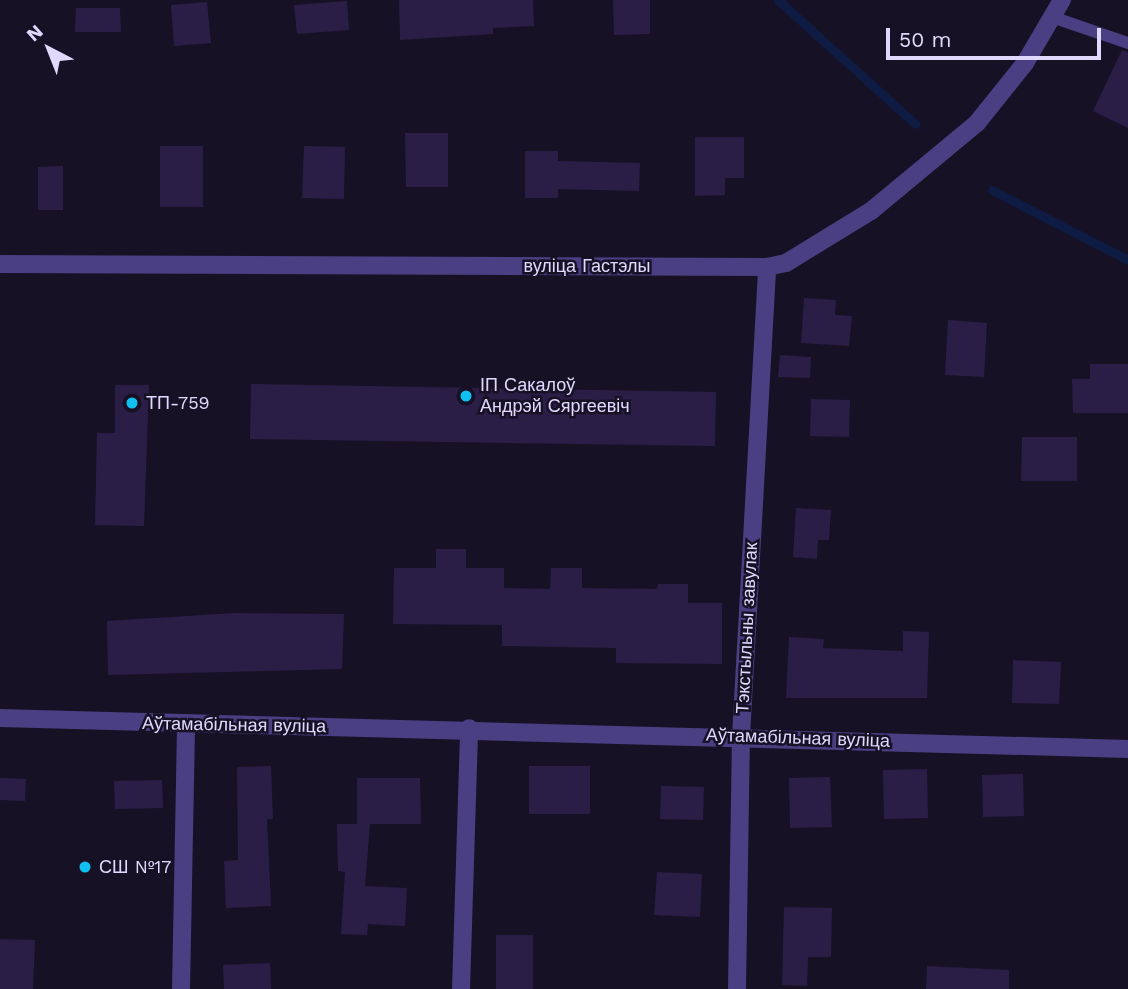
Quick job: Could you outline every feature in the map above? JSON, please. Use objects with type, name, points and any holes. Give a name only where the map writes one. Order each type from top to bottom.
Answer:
[{"type":"street","name":"вуліца Гастэлы","points":[[0,264],[767,267],[786,262],[871,211],[933,163],[977,123],[1025,63],[1062,0]]},
{"type":"street","name":"Тэкстыльны завулак","points":[[737,989],[741,736],[767,267]]},
{"type":"street","name":"Аўтамабільная вуліца","points":[[0,718],[186,725],[468,728],[1128,749]]},
{"type":"street","points":[[181,989],[186,725]]},
{"type":"street","points":[[461,989],[468,728]]},
{"type":"lane","points":[[1052,17],[1128,43]]},
{"type":"building","points":[[399,0],[533,0],[534,26],[493,28],[493,34],[400,40]]},
{"type":"building","points":[[613,0],[650,0],[650,34],[614,35]]},
{"type":"building","points":[[347,1],[349,30],[297,34],[294,5]]},
{"type":"building","points":[[207,2],[211,43],[174,46],[171,5]]},
{"type":"building","points":[[76,8],[120,8],[121,32],[75,32]]},
{"type":"building","points":[[1122,50],[1128,52],[1128,128],[1093,111]]},
{"type":"building","points":[[405,133],[448,133],[448,187],[406,187]]},
{"type":"building","points":[[695,137],[744,137],[744,178],[725,178],[725,195],[695,196]]},
{"type":"building","points":[[160,146],[203,146],[203,207],[160,207]]},
{"type":"building","points":[[304,146],[345,147],[344,199],[302,198]]},
{"type":"building","points":[[525,151],[558,151],[558,161],[640,163],[639,191],[558,189],[558,198],[525,198]]},
{"type":"building","points":[[63,166],[63,210],[38,210],[38,167]]},
{"type":"building","points":[[804,298],[836,300],[835,315],[852,316],[849,346],[801,343]]},
{"type":"building","points":[[948,320],[987,323],[984,377],[945,375]]},
{"type":"building","points":[[780,355],[811,357],[810,378],[778,377]]},
{"type":"building","points":[[1090,364],[1128,364],[1128,413],[1073,413],[1072,379],[1090,379]]},
{"type":"building","points":[[251,384],[716,392],[715,446],[250,439]]},
{"type":"building","points":[[115,385],[149,385],[144,526],[95,525],[97,433],[115,433]]},
{"type":"building","points":[[811,399],[850,400],[849,437],[810,436]]},
{"type":"building","points":[[1022,437],[1077,437],[1077,481],[1021,481]]},
{"type":"building","points":[[796,508],[831,510],[829,540],[818,540],[817,559],[793,557]]},
{"type":"building","points":[[436,549],[466,549],[466,568],[504,568],[504,588],[550,589],[551,568],[582,568],[582,588],[657,589],[658,584],[688,584],[688,603],[722,603],[722,664],[616,663],[616,648],[502,646],[502,625],[393,624],[394,568],[436,568]]},
{"type":"building","points":[[235,613],[344,614],[342,669],[108,675],[107,621]]},
{"type":"building","points":[[903,631],[929,632],[927,698],[786,698],[789,637],[824,639],[823,648],[903,651]]},
{"type":"building","points":[[1013,660],[1061,662],[1059,704],[1012,703]]},
{"type":"building","points":[[271,766],[273,819],[267,819],[271,906],[226,908],[224,861],[238,860],[237,767]]},
{"type":"building","points":[[529,766],[590,766],[590,814],[529,814]]},
{"type":"building","points":[[927,769],[928,818],[884,819],[883,770]]},
{"type":"building","points":[[1023,774],[1024,816],[983,817],[982,775]]},
{"type":"building","points":[[830,777],[832,827],[790,828],[789,778]]},
{"type":"building","points":[[0,778],[26,779],[25,801],[0,800]]},
{"type":"building","points":[[357,778],[420,778],[421,824],[370,824],[365,886],[407,888],[405,926],[368,924],[367,935],[341,934],[345,872],[338,871],[337,824],[357,824]]},
{"type":"building","points":[[162,780],[163,808],[115,809],[114,781]]},
{"type":"building","points":[[661,786],[704,787],[703,820],[660,819]]},
{"type":"building","points":[[657,872],[702,874],[700,917],[654,915]]},
{"type":"building","points":[[784,907],[832,908],[831,957],[808,957],[807,986],[782,985]]},
{"type":"building","points":[[496,935],[533,935],[533,989],[496,989]]},
{"type":"building","points":[[0,939],[35,940],[33,989],[0,989]]},
{"type":"building","points":[[270,963],[271,989],[224,989],[223,965]]},
{"type":"building","points":[[927,966],[1009,970],[1009,989],[926,989]]},
{"type":"waterway","points":[[778,0],[915,124]]},
{"type":"waterway","points":[[992,190],[1128,260]]},
{"type":"place","name":"ІП Сакалоў Андрэй Сяргеевіч","points":[[466,396]]},
{"type":"place","name":"ТП-759","points":[[132,403]]},
{"type":"place","name":"СШ №17","points":[[85,867]]}]
